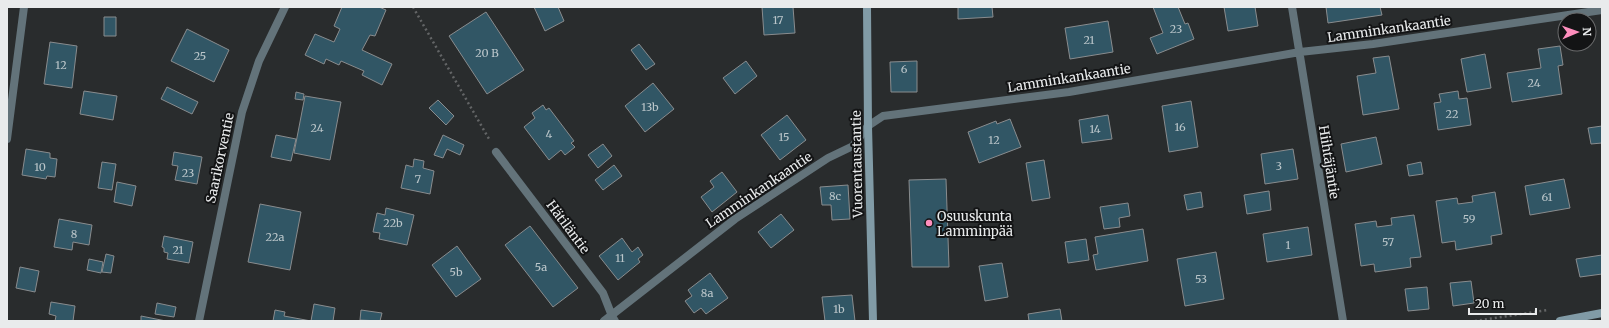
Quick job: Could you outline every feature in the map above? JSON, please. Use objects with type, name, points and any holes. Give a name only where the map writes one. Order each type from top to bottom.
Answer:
[{"type":"main road","name":"Vuorentaustantie","points":[[866,7],[873,321]]},
{"type":"main road","points":[[1560,321],[1602,313]]},
{"type":"street","points":[[7,139],[24,7]]},
{"type":"street","name":"Saarikorventie","points":[[199,321],[242,112],[259,61],[285,7]]},
{"type":"street","name":"Hiihtäjäntie","points":[[1292,7],[1343,321]]},
{"type":"street","name":"Lamminkankaantie","points":[[604,321],[613,318],[735,219],[828,158],[853,146],[868,126],[883,116],[1069,92],[1300,52],[1373,44],[1602,10]]},
{"type":"street","name":"Hätiläntie","points":[[496,152],[602,293],[613,318]]},
{"type":"path","points":[[413,7],[496,152]]},
{"type":"path","points":[[1476,321],[1552,310]]},
{"type":"building","points":[[342,7],[379,7],[386,10],[375,36],[370,35],[362,50],[392,64],[382,85],[362,75],[364,71],[341,61],[339,65],[326,59],[324,64],[305,55],[315,34],[334,42],[340,29],[334,26]]},
{"type":"building","points":[[534,7],[558,7],[564,21],[545,31]]},
{"type":"building","points":[[762,7],[793,7],[795,33],[764,35]]},
{"type":"building","points":[[958,7],[992,7],[993,17],[958,19]]},
{"type":"building","points":[[1153,7],[1178,7],[1185,24],[1188,23],[1194,39],[1157,54],[1150,38],[1163,33]]},
{"type":"building","points":[[1224,7],[1255,7],[1258,26],[1228,31]]},
{"type":"building","points":[[1326,7],[1380,7],[1382,15],[1328,23]]},
{"type":"building","points":[[486,12],[524,70],[487,94],[449,36]]},
{"type":"building","points":[[104,17],[116,17],[116,36],[104,36]]},
{"type":"building","points":[[1108,21],[1113,52],[1070,59],[1065,28]]},
{"type":"building","points":[[187,29],[229,50],[214,82],[171,61]]},
{"type":"building","points":[[50,42],[77,46],[72,88],[44,84]]},
{"type":"building","points":[[639,44],[655,64],[646,70],[631,50]]},
{"type":"building","points":[[1557,46],[1557,52],[1561,52],[1563,65],[1558,66],[1562,94],[1512,102],[1507,73],[1541,68],[1538,49]]},
{"type":"building","points":[[1485,54],[1491,88],[1467,92],[1461,59]]},
{"type":"building","points":[[1389,56],[1399,109],[1363,115],[1357,76],[1376,73],[1373,58]]},
{"type":"building","points":[[746,61],[757,76],[735,94],[723,78]]},
{"type":"building","points":[[917,61],[917,92],[891,92],[890,62]]},
{"type":"building","points":[[653,83],[674,109],[645,132],[625,106]]},
{"type":"building","points":[[167,87],[198,102],[192,114],[161,99]]},
{"type":"building","points":[[84,91],[117,96],[113,120],[80,114]]},
{"type":"building","points":[[1458,91],[1459,99],[1467,98],[1471,125],[1438,130],[1434,103],[1441,102],[1439,94]]},
{"type":"building","points":[[296,92],[304,94],[303,100],[295,99]]},
{"type":"building","points":[[305,96],[341,102],[330,160],[294,153]]},
{"type":"building","points":[[438,100],[454,116],[446,125],[429,108]]},
{"type":"building","points":[[1191,101],[1198,147],[1169,152],[1162,106]]},
{"type":"building","points":[[543,105],[546,110],[549,108],[574,141],[571,143],[575,147],[565,155],[561,150],[549,160],[524,127],[535,118],[532,113]]},
{"type":"building","points":[[787,115],[806,140],[780,160],[761,135]]},
{"type":"building","points":[[1108,115],[1112,139],[1082,143],[1079,120]]},
{"type":"building","points":[[1010,119],[1021,147],[979,163],[968,132],[996,121],[997,124]]},
{"type":"building","points":[[1602,126],[1602,143],[1591,144],[1588,128]]},
{"type":"building","points":[[276,135],[296,139],[291,161],[271,157]]},
{"type":"building","points":[[443,135],[464,145],[460,155],[447,149],[443,158],[434,155]]},
{"type":"building","points":[[1376,137],[1382,164],[1346,172],[1341,144]]},
{"type":"building","points":[[603,144],[612,156],[598,168],[588,155]]},
{"type":"building","points":[[26,149],[50,153],[50,158],[57,159],[55,177],[47,176],[46,179],[22,175]]},
{"type":"building","points":[[1293,149],[1298,179],[1265,184],[1261,154]]},
{"type":"building","points":[[174,152],[202,157],[197,184],[175,180],[178,166],[172,165]]},
{"type":"building","points":[[414,159],[424,161],[423,168],[434,171],[430,194],[401,188],[406,165],[413,167]]},
{"type":"building","points":[[1044,160],[1050,198],[1032,201],[1026,163]]},
{"type":"building","points":[[102,162],[116,164],[112,190],[98,188]]},
{"type":"building","points":[[1421,162],[1423,174],[1409,176],[1407,165]]},
{"type":"building","points":[[614,165],[622,176],[603,190],[595,180]]},
{"type":"building","points":[[722,172],[737,192],[712,212],[701,197],[714,187],[710,181]]},
{"type":"building","name":"Osuuskunta Lamminpää","points":[[946,179],[949,267],[912,267],[909,180]]},
{"type":"building","points":[[1564,179],[1570,208],[1530,215],[1525,186]]},
{"type":"building","points":[[117,182],[136,186],[132,206],[114,202]]},
{"type":"building","points":[[848,185],[850,219],[832,220],[831,205],[822,205],[820,187]]},
{"type":"building","points":[[1269,191],[1271,210],[1247,214],[1244,195]]},
{"type":"building","points":[[1201,192],[1203,207],[1187,210],[1184,195]]},
{"type":"building","points":[[1495,192],[1502,234],[1491,236],[1492,244],[1456,250],[1455,241],[1442,243],[1436,201],[1457,198],[1458,204],[1473,202],[1472,196]]},
{"type":"building","points":[[1128,203],[1130,216],[1119,218],[1120,227],[1104,229],[1100,207]]},
{"type":"building","points":[[260,204],[301,212],[290,270],[248,262]]},
{"type":"building","points":[[386,208],[414,215],[407,245],[379,239],[380,233],[373,232],[377,213],[385,215]]},
{"type":"building","points":[[781,214],[794,230],[771,248],[758,232]]},
{"type":"building","points":[[1414,215],[1421,257],[1410,258],[1411,267],[1375,272],[1374,264],[1361,266],[1355,224],[1376,221],[1377,227],[1392,225],[1391,218]]},
{"type":"building","points":[[59,219],[92,225],[89,245],[73,242],[72,250],[54,247]]},
{"type":"building","points":[[530,226],[578,288],[553,307],[505,245]]},
{"type":"building","points":[[1308,227],[1312,255],[1267,262],[1263,234]]},
{"type":"building","points":[[1143,229],[1148,261],[1096,270],[1093,255],[1098,254],[1095,237]]},
{"type":"building","points":[[164,236],[193,242],[189,263],[167,259],[168,253],[164,252],[164,248],[162,247]]},
{"type":"building","points":[[622,238],[632,252],[638,247],[643,255],[638,259],[640,262],[618,280],[599,256]]},
{"type":"building","points":[[1086,239],[1089,260],[1068,263],[1065,242]]},
{"type":"building","points":[[457,246],[481,279],[456,297],[432,265]]},
{"type":"building","points":[[1216,252],[1224,299],[1185,306],[1177,259]]},
{"type":"building","points":[[106,254],[114,256],[111,273],[102,272]]},
{"type":"building","points":[[1602,255],[1602,274],[1580,277],[1576,259]]},
{"type":"building","points":[[89,259],[103,262],[101,273],[87,270]]},
{"type":"building","points":[[1002,263],[1008,297],[985,301],[979,266]]},
{"type":"building","points":[[20,267],[39,271],[35,292],[16,288]]},
{"type":"building","points":[[710,273],[728,298],[706,314],[701,308],[694,313],[685,301],[692,296],[688,290]]},
{"type":"building","points":[[1471,281],[1474,303],[1453,306],[1450,283]]},
{"type":"building","points":[[1427,287],[1429,309],[1408,311],[1405,289]]},
{"type":"building","points":[[852,295],[855,321],[825,321],[822,297]]},
{"type":"building","points":[[51,302],[75,306],[73,321],[55,321],[56,316],[49,314]]},
{"type":"building","points":[[157,303],[176,307],[174,317],[155,314]]},
{"type":"building","points":[[314,304],[335,308],[333,321],[311,321]]},
{"type":"building","points":[[1060,309],[1062,321],[1029,321],[1028,314]]},
{"type":"building","points":[[275,310],[285,312],[284,316],[311,321],[273,321]]},
{"type":"building","points":[[361,310],[382,313],[380,321],[360,320]]},
{"type":"building","points":[[141,316],[166,321],[141,321]]},
{"type":"place","name":"Osuuskunta Lamminpää","points":[[929,223]]}]
